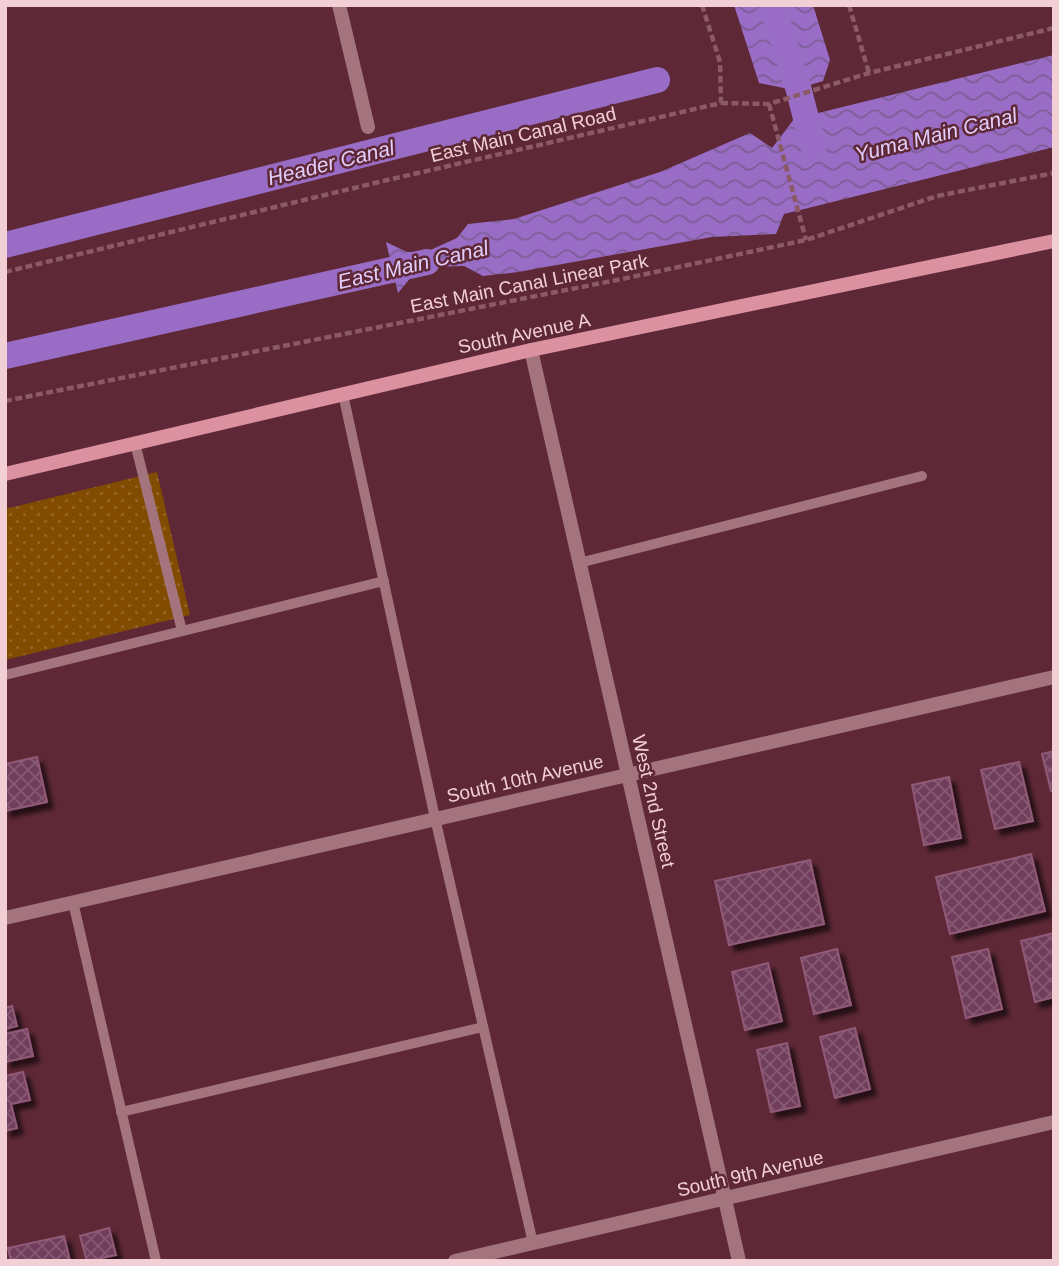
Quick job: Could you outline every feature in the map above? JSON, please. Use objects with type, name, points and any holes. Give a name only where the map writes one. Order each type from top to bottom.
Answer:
[{"type":"main road","name":"South Avenue A","points":[[5,474],[531,350],[1054,241]]},
{"type":"street","points":[[339,5],[368,127]]},
{"type":"street","name":"West 2nd Street","points":[[531,350],[739,1261]]},
{"type":"street","name":"South 10th Avenue","points":[[5,918],[1054,677]]},
{"type":"street","name":"South 9th Avenue","points":[[455,1261],[1054,1122]]},
{"type":"lane","points":[[343,394],[435,818],[533,1243]]},
{"type":"lane","points":[[135,443],[182,631]]},
{"type":"lane","points":[[579,563],[922,476]]},
{"type":"lane","points":[[5,675],[384,581]]},
{"type":"lane","points":[[72,902],[156,1261]]},
{"type":"lane","points":[[121,1112],[483,1027]]},
{"type":"path","points":[[702,5],[720,62],[721,103]]},
{"type":"path","points":[[849,5],[869,73]]},
{"type":"path","name":"East Main Canal Road","points":[[5,272],[721,103],[769,104],[869,73],[1054,28]]},
{"type":"path","points":[[769,104],[806,240]]},
{"type":"path","name":"East Main Canal Linear Park","points":[[5,401],[609,282],[806,240],[937,196],[1054,173]]},
{"type":"shaded area","points":[[157,472],[190,615],[5,660],[5,509]]},
{"type":"water","points":[[734,5],[813,5],[830,60],[823,81],[793,90],[759,83]]},
{"type":"water","name":"Yuma Main Canal","points":[[1054,55],[1054,147],[784,214],[776,234],[712,237],[483,276],[464,266],[429,267],[412,276],[398,293],[386,242],[407,252],[426,252],[457,238],[468,224],[514,219],[660,172],[750,133],[772,148],[794,119]]},
{"type":"building","points":[[1054,751],[1054,791],[1051,791],[1042,754]]},
{"type":"building","points":[[37,757],[47,802],[5,811],[5,764]]},
{"type":"building","points":[[1019,762],[1033,821],[995,829],[981,770]]},
{"type":"building","points":[[949,777],[961,838],[924,845],[912,785]]},
{"type":"building","points":[[1031,854],[1045,911],[950,934],[936,877]]},
{"type":"building","points":[[810,860],[824,924],[729,945],[715,881]]},
{"type":"building","points":[[1054,933],[1054,997],[1035,1002],[1021,941]]},
{"type":"building","points":[[837,949],[851,1005],[814,1014],[801,958]]},
{"type":"building","points":[[988,949],[1002,1009],[966,1018],[952,957]]},
{"type":"building","points":[[768,963],[782,1021],[745,1030],[732,972]]},
{"type":"building","points":[[12,1006],[17,1026],[5,1029],[5,1008]]},
{"type":"building","points":[[855,1028],[870,1089],[835,1098],[820,1037]]},
{"type":"building","points":[[27,1029],[33,1056],[5,1062],[5,1034]]},
{"type":"building","points":[[787,1043],[800,1106],[771,1112],[757,1050]]},
{"type":"building","points":[[23,1072],[30,1100],[11,1104],[17,1128],[5,1131],[5,1076]]},
{"type":"building","points":[[109,1228],[116,1255],[87,1261],[80,1236]]},
{"type":"building","points":[[64,1236],[70,1261],[11,1261],[8,1248]]},
{"type":"waterway","points":[[772,5],[814,149]]},
{"type":"waterway","name":"Header Canal","points":[[5,245],[657,80]]},
{"type":"waterway","name":"East Main Canal","points":[[5,356],[427,262]]}]
